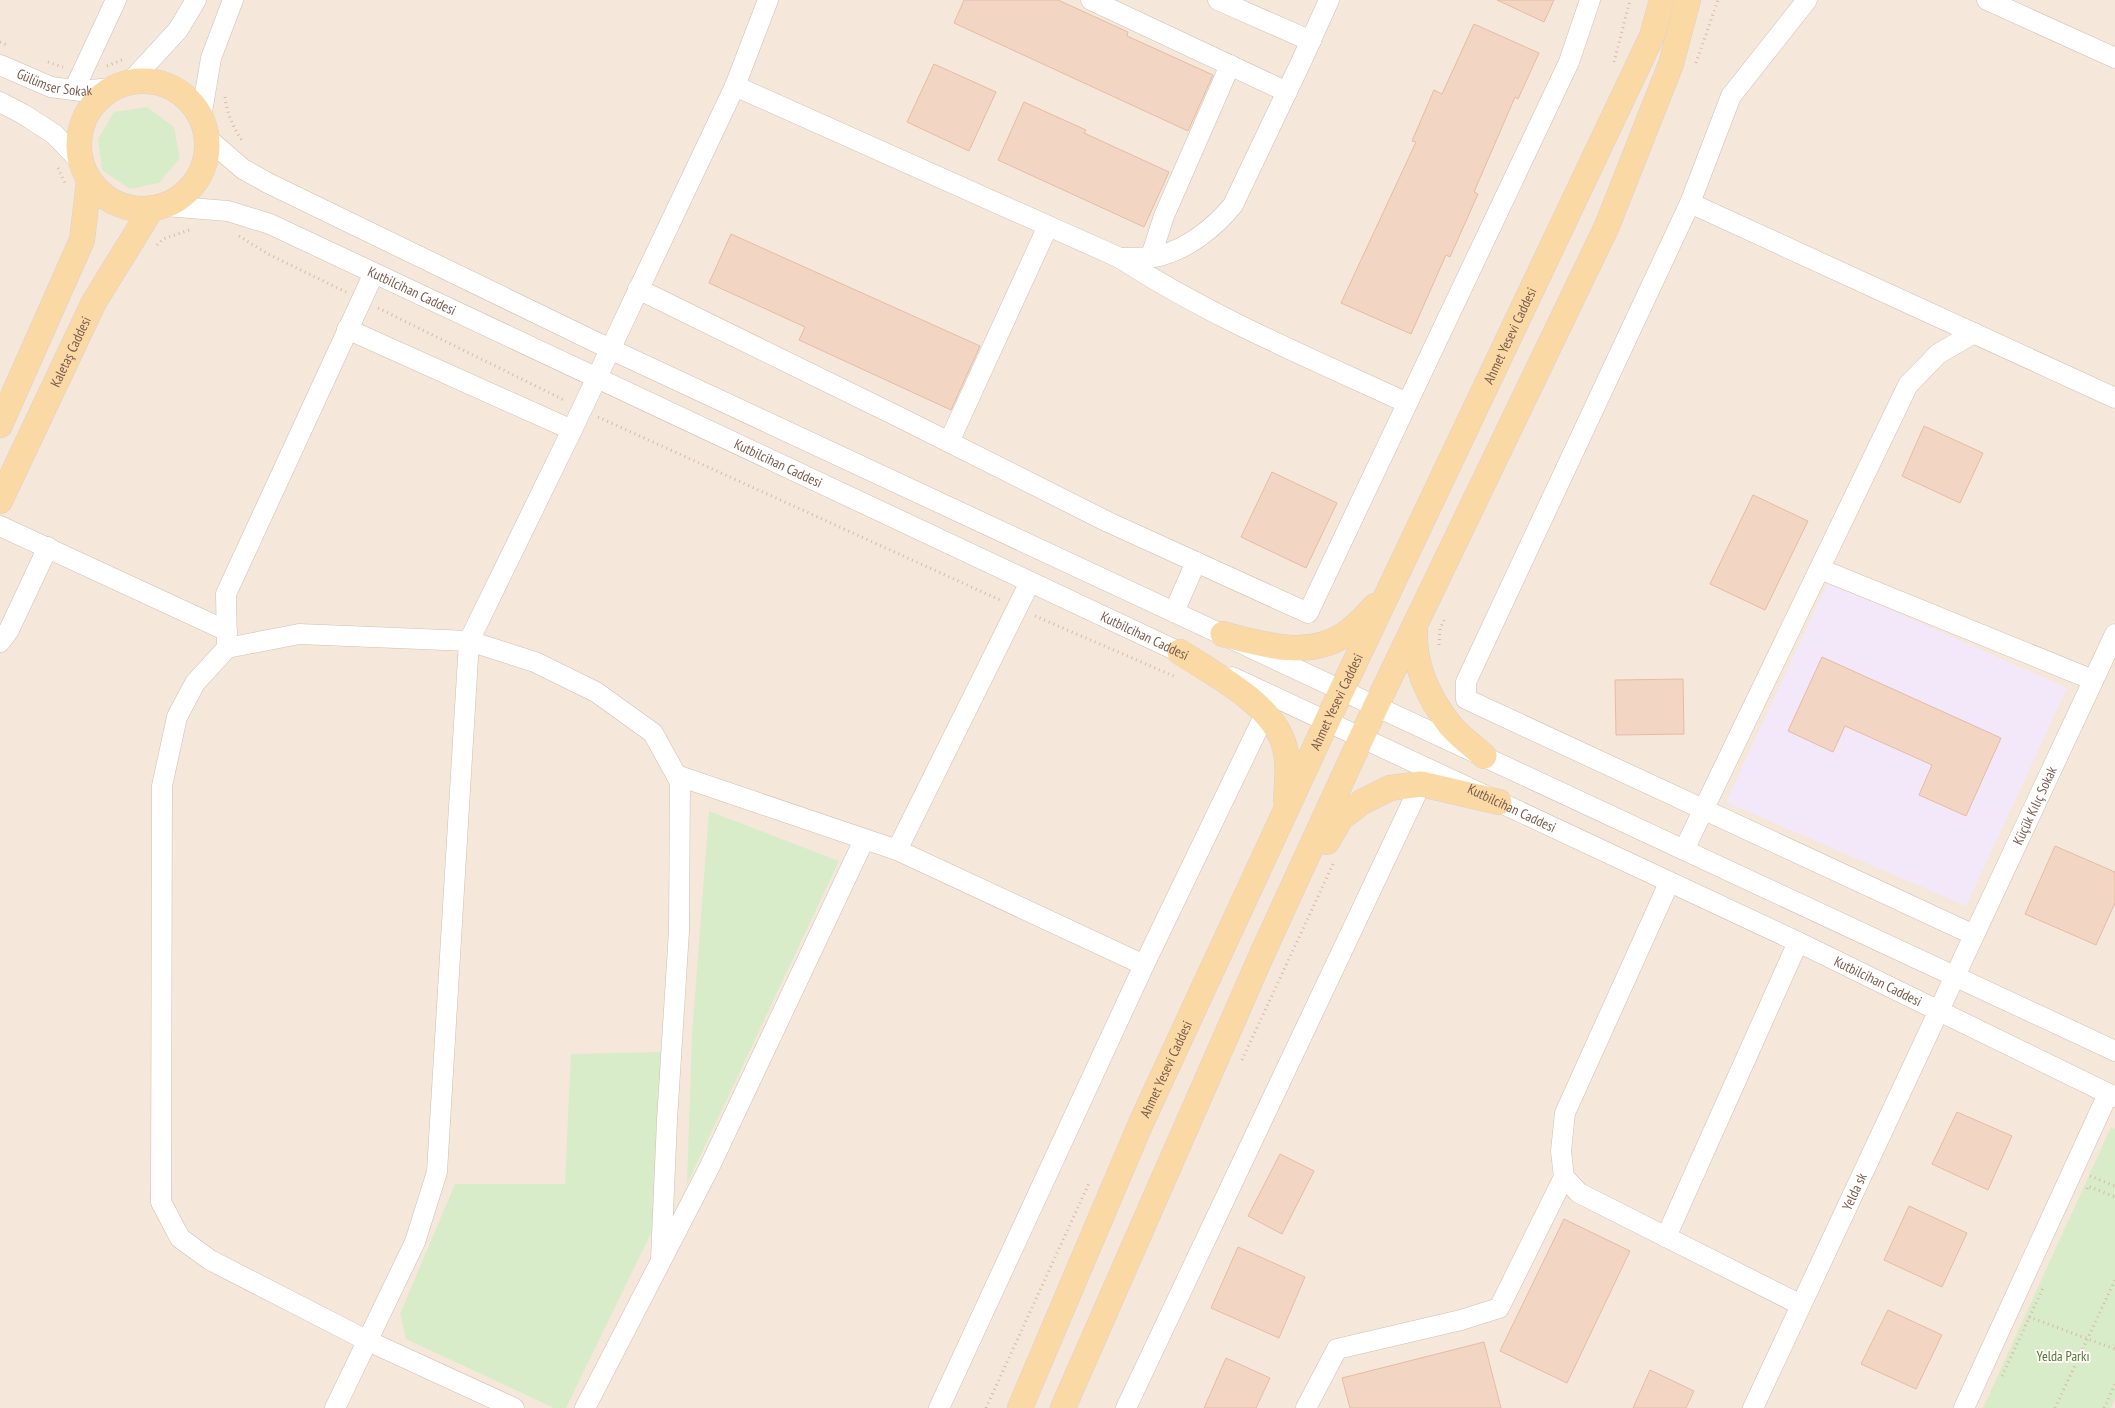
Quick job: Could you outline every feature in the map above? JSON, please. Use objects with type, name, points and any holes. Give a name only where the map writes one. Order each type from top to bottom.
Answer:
[{"type":"main road","name":"Ahmet Yesevi Caddesi","points":[[1020,1408],[1141,1123],[1327,721],[1652,36],[1662,0]]},
{"type":"main road","points":[[1063,1408],[1263,952],[1376,706],[1607,226],[1671,64],[1688,0]]},
{"type":"main road","points":[[0,424],[82,240],[73,173],[83,120],[94,102],[123,76],[152,81],[172,87],[189,100],[204,128],[206,159],[197,179],[183,195],[158,207],[144,209],[122,206],[104,197],[73,173]]},
{"type":"main road","name":"Kaletaş Caddesi","points":[[0,501],[94,302],[158,207]]},
{"type":"main road","points":[[1223,634],[1276,648],[1296,648],[1323,644],[1342,636],[1358,625],[1390,590]]},
{"type":"main road","points":[[1415,623],[1414,648],[1419,673],[1450,726],[1484,756]]},
{"type":"main road","points":[[1180,652],[1250,699],[1270,718],[1282,739],[1286,756],[1286,810]]},
{"type":"main road","points":[[1263,952],[1341,818],[1362,802],[1390,788],[1421,784],[1499,802]]},
{"type":"street","points":[[74,90],[116,0]]},
{"type":"street","points":[[123,76],[174,36],[196,0]]},
{"type":"street","points":[[233,0],[211,58],[204,128],[243,169],[268,183],[610,348],[2115,1052]]},
{"type":"street","points":[[335,1408],[414,1242],[437,1172],[469,641],[572,430],[735,86],[768,0]]},
{"type":"street","points":[[1091,0],[1287,92]]},
{"type":"street","points":[[1218,0],[1310,41]]},
{"type":"street","points":[[1120,258],[1159,256],[1190,243],[1220,220],[1233,205],[1329,0]]},
{"type":"street","points":[[638,289],[1108,522],[1308,613],[1406,403],[1570,62],[1590,0]]},
{"type":"street","points":[[1807,0],[1731,96],[1690,203],[1466,682],[1466,699],[1974,935]]},
{"type":"street","points":[[1987,0],[2115,58]]},
{"type":"street","name":"Gülümser Sokak","points":[[0,65],[51,87],[74,90],[123,76]]},
{"type":"street","points":[[1151,256],[1164,216],[1230,65]]},
{"type":"street","points":[[735,86],[1120,258],[1163,286],[1406,403]]},
{"type":"street","points":[[0,102],[54,134],[73,173]]},
{"type":"street","points":[[1690,203],[2115,398]]},
{"type":"street","name":"Kutbilcihan Caddesi","points":[[158,207],[228,211],[252,217],[1798,942],[2112,1095]]},
{"type":"street","points":[[949,442],[1048,226]]},
{"type":"street","points":[[374,273],[226,594],[227,640],[195,682],[177,718],[162,786],[162,1202],[180,1238],[210,1260],[366,1340],[508,1407]]},
{"type":"street","points":[[347,329],[572,430]]},
{"type":"street","points":[[1684,850],[1908,385],[1938,354],[1974,333]]},
{"type":"street","points":[[0,526],[48,547],[227,640],[299,634],[469,641],[535,662],[596,692],[652,733],[680,782],[679,931],[667,1120],[661,1260]]},
{"type":"street","points":[[0,642],[9,630],[48,547]]},
{"type":"street","points":[[1174,612],[1196,562]]},
{"type":"street","points":[[1820,569],[2094,680]]},
{"type":"street","points":[[897,850],[1030,582]]},
{"type":"street","name":"Küçük Kılıç Sokak","points":[[1954,976],[2115,634]]},
{"type":"street","points":[[940,1408],[1144,965],[1266,714]]},
{"type":"street","points":[[676,775],[897,850],[1144,965]]},
{"type":"street","points":[[1126,1408],[1421,784]]},
{"type":"street","points":[[585,1408],[708,1168],[864,840]]},
{"type":"street","points":[[1306,1408],[1337,1349],[1461,1320],[1499,1308],[1564,1177],[1561,1151],[1565,1113],[1669,883]]},
{"type":"street","points":[[1666,1237],[1798,942]]},
{"type":"street","name":"Yelda sk","points":[[1753,1408],[1954,976]]},
{"type":"street","points":[[1964,1408],[2074,1169],[2112,1095]]},
{"type":"street","points":[[1564,1177],[1579,1193],[1801,1305]]},
{"type":"path","points":[[62,67],[100,68],[123,76]]},
{"type":"path","points":[[225,94],[233,126],[248,147]]},
{"type":"path","points":[[150,251],[163,239],[196,228]]},
{"type":"path","points":[[238,235],[268,254],[582,409],[1176,678]]},
{"type":"path","points":[[2074,1169],[2115,1186]]},
{"type":"path","points":[[2084,1195],[2088,1186],[2115,1197]]},
{"type":"path","points":[[2055,1408],[2115,1280]]},
{"type":"path","points":[[1999,1383],[2045,1282]]},
{"type":"path","points":[[2009,1310],[2115,1349]]},
{"type":"path","points":[[2104,1408],[2115,1384]]},
{"type":"shaded area","points":[[0,0],[2115,0],[2115,1408],[0,1408]]},
{"type":"shaded area","points":[[1828,582],[2067,688],[1966,906],[1726,802]]},
{"type":"green space","points":[[147,107],[174,127],[180,158],[159,183],[130,189],[102,170],[98,139],[114,112]]},
{"type":"green space","points":[[709,811],[839,861],[687,1184],[692,1035]]},
{"type":"green space","points":[[662,1052],[653,1229],[566,1408],[554,1408],[406,1339],[400,1314],[455,1184],[565,1184],[571,1054]]},
{"type":"green space","name":"Yelda Parkı","points":[[2111,1127],[2115,1129],[2115,1399],[2111,1408],[1983,1408]]},
{"type":"building","points":[[964,0],[1058,0],[1128,32],[1127,36],[1213,75],[1188,131],[954,23]]},
{"type":"building","points":[[1497,0],[1554,0],[1544,22]]},
{"type":"building","points":[[1474,24],[1539,53],[1518,99],[1515,97],[1474,192],[1478,194],[1450,257],[1446,255],[1411,334],[1341,303],[1416,142],[1412,141],[1434,90],[1442,94]]},
{"type":"building","points":[[934,64],[996,92],[969,151],[907,122]]},
{"type":"building","points":[[1024,102],[1086,130],[1084,133],[1169,172],[1144,227],[998,160]]},
{"type":"building","points":[[731,234],[980,346],[951,410],[799,340],[805,327],[709,283]]},
{"type":"building","points":[[1924,426],[1983,453],[1960,503],[1902,476]]},
{"type":"building","points":[[1272,472],[1337,503],[1306,568],[1241,537]]},
{"type":"building","points":[[1753,495],[1808,521],[1765,610],[1710,584]]},
{"type":"building","points":[[1822,657],[2001,738],[1966,816],[1919,795],[1932,765],[1845,726],[1833,752],[1788,731]]},
{"type":"building","points":[[1683,679],[1684,734],[1616,735],[1615,680]]},
{"type":"building","points":[[2055,846],[2115,872],[2115,903],[2096,945],[2025,914]]},
{"type":"building","points":[[1957,1112],[2012,1136],[1988,1190],[1932,1164]]},
{"type":"building","points":[[1280,1154],[1314,1171],[1282,1234],[1248,1216]]},
{"type":"building","points":[[1909,1206],[1967,1233],[1942,1287],[1884,1260]]},
{"type":"building","points":[[1564,1219],[1630,1251],[1567,1383],[1500,1351]]},
{"type":"building","points":[[1238,1247],[1305,1277],[1279,1338],[1211,1308]]},
{"type":"building","points":[[1888,1310],[1942,1335],[1916,1389],[1861,1364]]},
{"type":"building","points":[[1484,1342],[1501,1408],[1350,1408],[1342,1378]]},
{"type":"building","points":[[1226,1358],[1270,1378],[1256,1408],[1204,1408]]},
{"type":"building","points":[[1650,1370],[1694,1391],[1686,1408],[1633,1408]]}]
